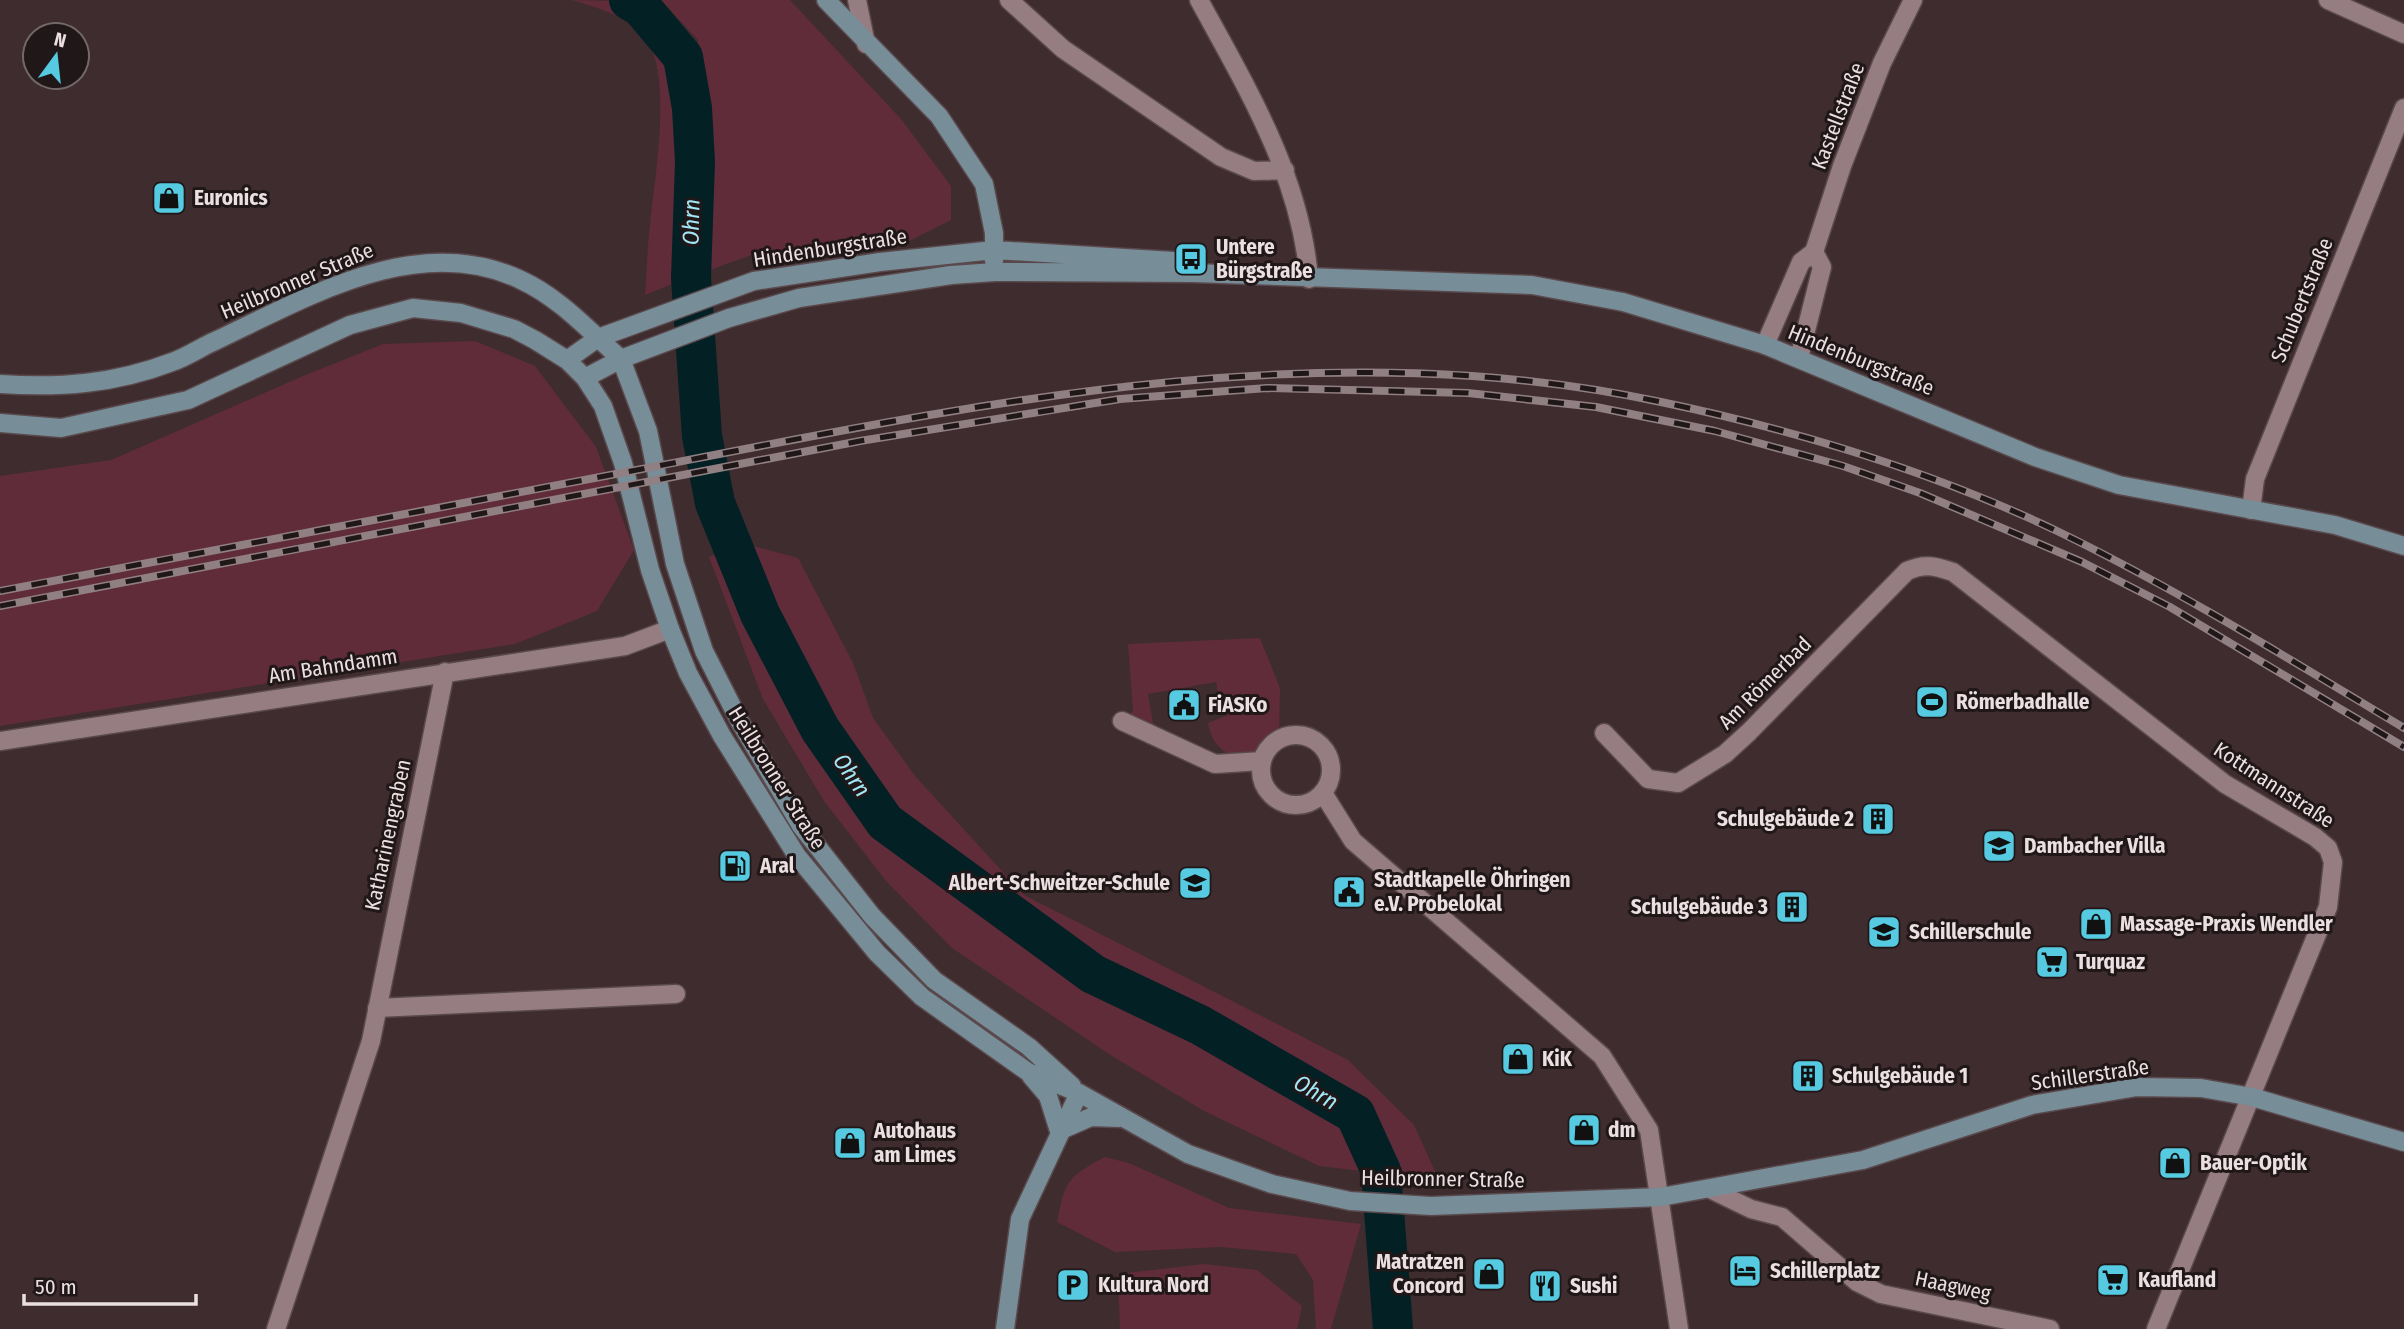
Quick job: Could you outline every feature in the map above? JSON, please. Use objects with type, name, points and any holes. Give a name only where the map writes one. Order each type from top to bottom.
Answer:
[{"type":"main road","points":[[826,0],[939,116],[984,184],[995,272]]},
{"type":"main road","name":"Hindenburgstraße","points":[[598,338],[754,281],[880,262],[994,250],[1227,264],[1290,278]]},
{"type":"main road","name":"Heilbronner Straße","points":[[0,384],[51,388],[118,380],[174,362],[345,283],[391,267],[433,260],[480,266],[521,279],[554,299],[621,359],[648,431],[675,564],[704,651],[740,722],[801,827],[872,916],[934,980],[1029,1047],[1080,1093]]},
{"type":"main road","name":"Hindenburgstraße","points":[[621,359],[730,318],[799,298],[995,272],[1193,273],[1532,285],[1623,302],[1765,345],[2035,457],[2119,485],[2335,525],[2404,546]]},
{"type":"main road","name":"Heilbronner Straße","points":[[0,423],[61,428],[188,400],[350,325],[414,308],[460,313],[514,329],[567,360],[585,378],[603,406],[623,463],[650,570],[670,629],[688,673],[722,736],[797,856],[877,953],[922,997],[1028,1072],[1080,1093],[1188,1154],[1272,1184],[1350,1201],[1431,1206],[1661,1197]]},
{"type":"main road","points":[[567,360],[598,338]]},
{"type":"main road","points":[[585,378],[621,359]]},
{"type":"main road","points":[[1028,1072],[1048,1096],[1059,1130]]},
{"type":"main road","name":"Schillerstraße","points":[[1661,1197],[1872,1157],[2058,1099],[2137,1087],[2201,1088],[2252,1097],[2404,1142]]},
{"type":"main road","points":[[1005,1329],[1020,1219],[1059,1130],[1080,1093]]},
{"type":"main road","points":[[1059,1130],[1091,1117],[1122,1118]]},
{"type":"street","points":[[857,0],[866,44]]},
{"type":"street","points":[[1009,0],[1063,49],[1221,157],[1254,171],[1285,170]]},
{"type":"street","points":[[1199,0],[1254,100],[1285,170],[1306,246],[1309,279]]},
{"type":"street","name":"Kastellstraße","points":[[1765,345],[1801,262],[1814,252],[1877,75],[1898,26],[1913,0]]},
{"type":"street","points":[[2328,0],[2404,34]]},
{"type":"street","name":"Schubertstraße","points":[[2251,510],[2255,479],[2404,108]]},
{"type":"street","name":"Kastellstraße","points":[[1799,358],[1822,267],[1814,252]]},
{"type":"street","name":"Am Römerbad","points":[[1604,733],[1648,779],[1678,783],[1725,754],[1749,733],[1907,571],[1919,565],[1953,572]]},
{"type":"street","name":"Kottmannstraße","points":[[1953,572],[2225,784],[2315,837],[2328,848],[2333,862],[2328,907],[2252,1097]]},
{"type":"street","name":"Am Bahndamm","points":[[0,741],[625,646],[670,629]]},
{"type":"street","name":"Katharinengraben","points":[[276,1329],[371,1041],[445,672]]},
{"type":"street","points":[[1122,721],[1215,764],[1262,761]]},
{"type":"street","points":[[1293,734],[1312,738],[1323,747],[1331,765],[1330,779],[1323,793],[1313,801],[1300,804],[1277,799],[1266,787],[1261,773],[1267,750],[1293,734]]},
{"type":"street","points":[[1323,793],[1353,841],[1602,1056],[1648,1130],[1661,1197],[1679,1329]]},
{"type":"street","points":[[377,1008],[676,994]]},
{"type":"street","points":[[2156,1329],[2252,1097]]},
{"type":"street","name":"Haagweg","points":[[1710,1189],[1751,1209],[1782,1217],[1857,1282],[1881,1294],[2050,1329]]},
{"type":"shaded area","points":[[572,0],[616,1],[654,26],[678,59],[682,280],[645,295],[660,124],[657,69],[651,47],[640,31],[599,8]]},
{"type":"shaded area","points":[[661,0],[790,0],[901,119],[951,186],[951,220],[907,242],[850,243],[757,253],[715,268],[703,276],[698,40]]},
{"type":"shaded area","points":[[475,341],[535,366],[596,447],[634,550],[597,611],[515,644],[0,726],[0,476],[111,460],[383,344]]},
{"type":"shaded area","points":[[742,543],[798,558],[853,663],[873,718],[916,777],[1024,895],[1348,1060],[1414,1125],[1439,1180],[1319,1166],[1204,1111],[1112,1056],[952,948],[886,881],[824,801],[763,699],[709,557]]},
{"type":"shaded area","points":[[1260,638],[1280,688],[1279,741],[1267,750],[1262,761],[1234,756],[1215,742],[1208,723],[1228,715],[1222,712],[1216,682],[1148,694],[1153,724],[1144,731],[1122,721],[1133,711],[1128,644]]},
{"type":"shaded area","points":[[1105,1157],[1129,1163],[1229,1208],[1361,1224],[1331,1329],[1316,1329],[1313,1280],[1296,1254],[1221,1247],[1115,1252],[1057,1222],[1070,1182],[1083,1170]]},
{"type":"shaded area","points":[[1204,1264],[1257,1270],[1302,1306],[1297,1329],[1120,1329],[1118,1274]]},
{"type":"waterway","name":"Ohrn","points":[[629,0],[641,7],[683,57],[692,108],[695,162],[691,278],[702,436],[715,503],[760,614],[820,729],[885,822],[1093,974],[1200,1025],[1355,1114],[1381,1171],[1393,1329]]},
{"type":"railway","points":[[0,591],[895,421],[1022,400],[1150,384],[1277,374],[1405,373],[1533,382],[1661,402],[1812,439],[1911,471],[2008,509],[2100,552],[2231,625],[2404,728]]},
{"type":"railway","points":[[0,606],[860,441],[1120,399],[1267,388],[1468,393],[1596,407],[1715,431],[1843,466],[1920,493],[2082,562],[2170,607],[2404,747]]},
{"type":"place","name":"Euronics","points":[[169,198]]},
{"type":"place","name":"Untere Bürgstraße","points":[[1191,259]]},
{"type":"place","name":"Römerbadhalle","points":[[1932,702]]},
{"type":"place","name":"FiASKo","points":[[1184,705]]},
{"type":"place","name":"Schulgebäude 2","points":[[1878,819]]},
{"type":"place","name":"Dambacher Villa","points":[[1999,846]]},
{"type":"place","name":"Aral","points":[[735,866]]},
{"type":"place","name":"Albert-Schweitzer-Schule","points":[[1195,883]]},
{"type":"place","name":"Stadtkapelle Öhringen e.V. Probelokal","points":[[1349,892]]},
{"type":"place","name":"Schulgebäude 3","points":[[1792,907]]},
{"type":"place","name":"Massage-Praxis Wendler","points":[[2096,924]]},
{"type":"place","name":"Schillerschule","points":[[1884,932]]},
{"type":"place","name":"Turquaz","points":[[2052,962]]},
{"type":"place","name":"KiK","points":[[1518,1059]]},
{"type":"place","name":"Schulgebäude 1","points":[[1808,1076]]},
{"type":"place","name":"dm","points":[[1584,1130]]},
{"type":"place","name":"Autohaus am Limes","points":[[850,1143]]},
{"type":"place","name":"Bauer-Optik","points":[[2175,1163]]},
{"type":"place","name":"Schillerplatz","points":[[1745,1271]]},
{"type":"place","name":"Matratzen Concord","points":[[1489,1274]]},
{"type":"place","name":"Kaufland","points":[[2113,1280]]},
{"type":"place","name":"Kultura Nord","points":[[1073,1285]]},
{"type":"place","name":"Sushi","points":[[1545,1286]]}]
